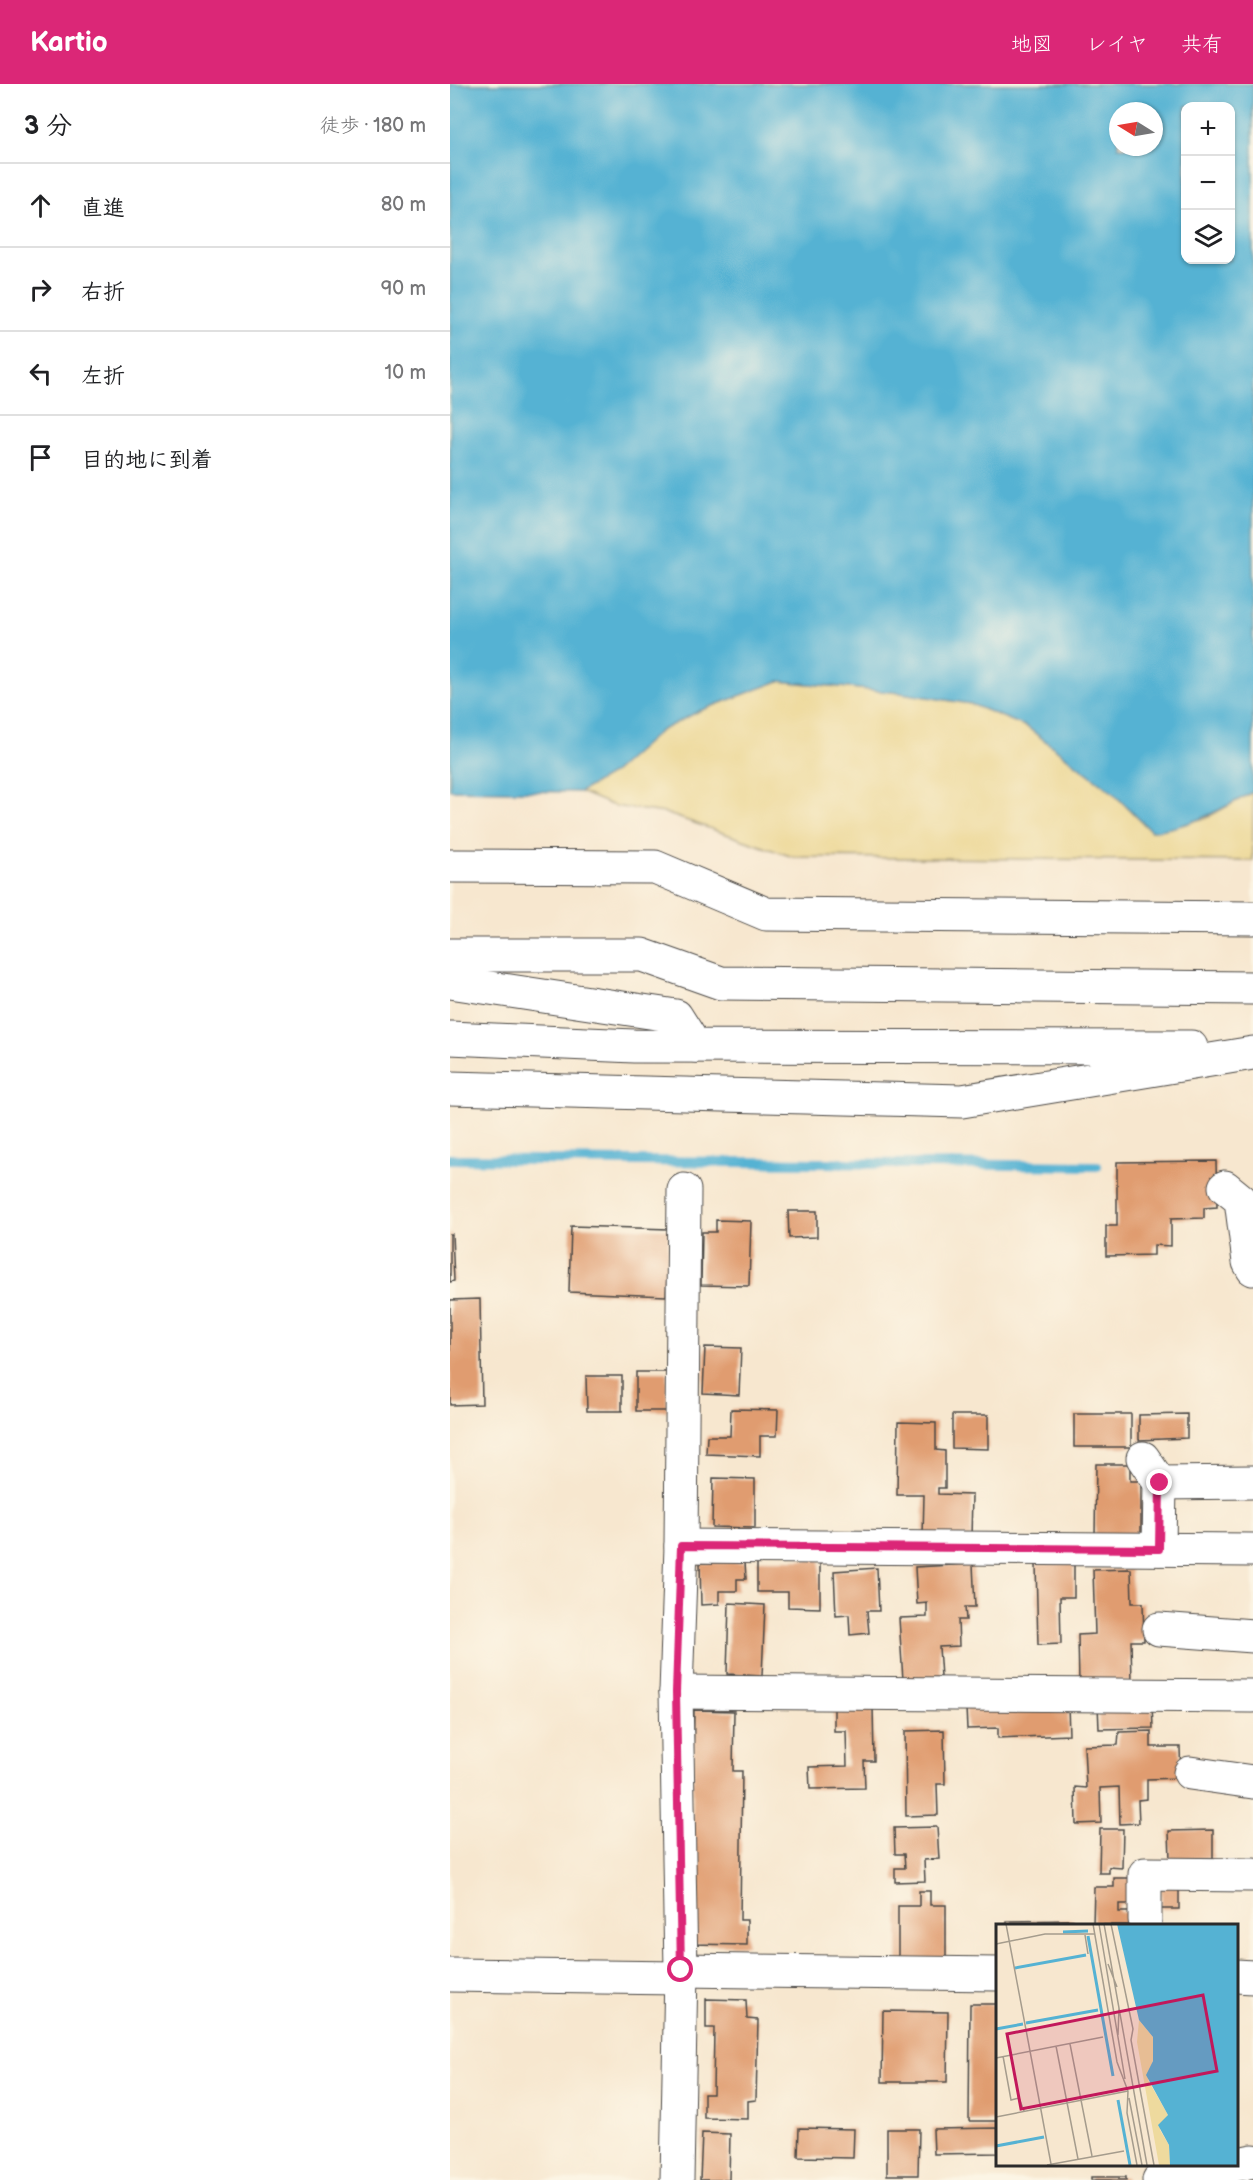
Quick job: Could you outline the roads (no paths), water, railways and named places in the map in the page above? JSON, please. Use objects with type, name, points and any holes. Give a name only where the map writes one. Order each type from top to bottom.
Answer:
[{"type":"street","points":[[450,866],[655,867],[766,914],[1253,918]]},
{"type":"street","points":[[450,955],[642,955],[721,983],[1253,988]]},
{"type":"street","points":[[450,982],[676,1016],[694,1046]]},
{"type":"street","points":[[450,1038],[634,1046],[1253,1047]]},
{"type":"street","points":[[450,1089],[962,1101],[1253,1053]]},
{"type":"street","points":[[1225,1187],[1241,1200],[1249,1262],[1253,1269]]},
{"type":"street","points":[[677,2180],[680,1974],[676,1692],[681,1546],[684,1190]]},
{"type":"street","points":[[1159,1549],[1151,1470],[1253,1482]]},
{"type":"street","points":[[681,1546],[1253,1550]]},
{"type":"street","points":[[1159,1629],[1253,1636]]},
{"type":"street","points":[[676,1692],[1253,1696]]},
{"type":"street","points":[[1190,1773],[1253,1782]]},
{"type":"street","points":[[1145,1920],[1145,1874],[1253,1875]]},
{"type":"street","points":[[450,1975],[996,1974]]},
{"type":"street","points":[[1238,1976],[1253,1977]]},
{"type":"street","points":[[1238,2164],[1253,2161]]},
{"type":"street","points":[[1159,2180],[1233,2165]]},
{"type":"water","points":[[450,84],[1253,84],[1253,792],[1192,822],[1151,831],[1111,791],[1027,727],[971,704],[901,693],[779,681],[699,711],[660,731],[613,773],[580,792],[450,790]]},
{"type":"waterway","points":[[450,1159],[1097,1166]]}]
